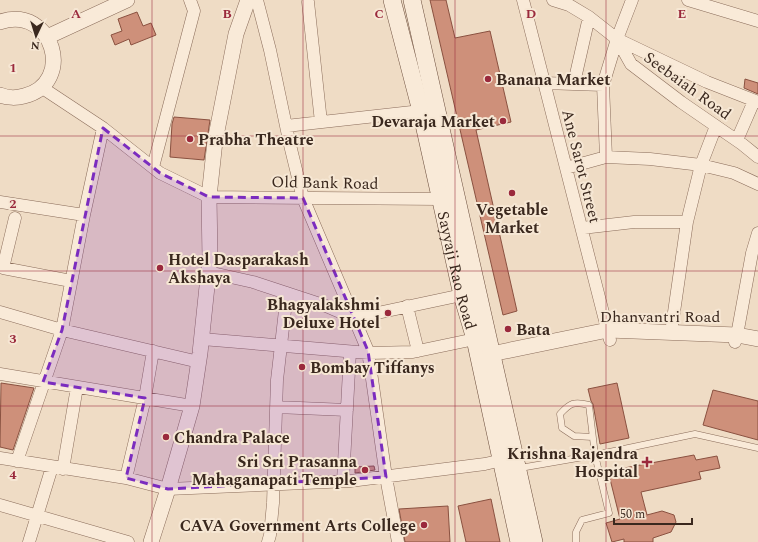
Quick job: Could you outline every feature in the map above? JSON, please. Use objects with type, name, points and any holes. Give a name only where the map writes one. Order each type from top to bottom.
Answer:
[{"type":"main road","name":"Sayyaji Rao Road","points":[[392,0],[420,111],[462,295],[475,339],[519,542]]},
{"type":"main road","name":"Sayyaji Rao Road","points":[[412,0],[534,542]]},
{"type":"street","points":[[47,37],[127,0]]},
{"type":"street","points":[[153,167],[194,10],[190,0]]},
{"type":"street","points":[[151,542],[192,406],[202,339],[210,258],[209,197],[215,141],[236,34],[248,0]]},
{"type":"street","points":[[257,0],[270,50],[303,198],[369,353],[386,477],[398,542]]},
{"type":"street","name":"Ane Sarot Street","points":[[523,0],[609,335]]},
{"type":"street","name":"Seebaiah Road","points":[[553,0],[569,5],[589,17],[617,38],[631,64],[681,102],[737,140],[758,157]]},
{"type":"street","points":[[606,157],[603,85],[617,38],[632,0]]},
{"type":"street","points":[[688,0],[717,4],[758,21]]},
{"type":"street","points":[[308,2],[320,122]]},
{"type":"street","points":[[574,83],[589,17]]},
{"type":"street","points":[[0,22],[18,19],[30,22],[40,28],[52,47],[54,57],[48,78],[41,87],[30,94],[16,98],[0,95]]},
{"type":"street","points":[[617,38],[708,82],[756,102],[737,140]]},
{"type":"street","points":[[544,83],[603,85]]},
{"type":"street","points":[[41,87],[103,128],[160,173],[209,197]]},
{"type":"street","points":[[286,126],[420,111]]},
{"type":"street","points":[[671,332],[687,222],[701,165],[716,126]]},
{"type":"street","points":[[17,461],[62,330],[84,215],[103,128]]},
{"type":"street","points":[[566,168],[606,157],[650,160],[701,165],[734,173],[758,184]]},
{"type":"street","name":"Old Bank Road","points":[[209,197],[440,199]]},
{"type":"street","points":[[0,202],[84,215]]},
{"type":"street","points":[[15,218],[3,254],[3,268],[71,281]]},
{"type":"street","points":[[582,228],[634,222],[687,222]]},
{"type":"street","points":[[736,339],[752,253],[758,234]]},
{"type":"street","points":[[208,272],[253,282],[326,306],[354,318],[462,295]]},
{"type":"street","points":[[268,542],[273,503],[277,380],[287,293]]},
{"type":"street","points":[[407,306],[418,351]]},
{"type":"street","points":[[0,312],[62,330],[198,362]]},
{"type":"street","name":"Dhanvantri Road","points":[[492,358],[609,335],[671,332],[736,339],[758,346]]},
{"type":"street","name":"Dhanvantri Road","points":[[609,335],[758,339]]},
{"type":"street","points":[[202,339],[369,353],[418,351],[475,339]]},
{"type":"street","points":[[126,478],[145,398],[153,351]]},
{"type":"street","points":[[343,481],[350,352]]},
{"type":"street","points":[[0,374],[192,406]]},
{"type":"street","points":[[29,542],[58,468],[77,387]]},
{"type":"street","points":[[276,407],[347,410]]},
{"type":"street","points":[[0,458],[126,478],[168,489],[343,481],[485,464],[502,460]]},
{"type":"street","points":[[0,505],[128,542]]},
{"type":"lane","points":[[576,542],[576,532],[582,520],[609,513],[595,455],[588,405],[579,402],[568,405],[560,414],[562,428],[574,436],[592,437]]},
{"type":"lane","points":[[517,469],[595,455],[695,434],[758,448]]},
{"type":"highlighted area","points":[[103,128],[160,173],[209,197],[303,198],[368,351],[386,477],[168,489],[126,478],[145,398],[43,382],[62,330]]},
{"type":"building","points":[[430,0],[446,0],[455,38],[490,31],[511,122],[476,130],[517,311],[503,315]]},
{"type":"building","points":[[137,12],[143,26],[151,23],[156,35],[131,45],[129,39],[115,45],[111,35],[122,31],[118,19]]},
{"type":"building","points":[[745,79],[758,83],[758,94],[744,88]]},
{"type":"building","name":"Prabha Theatre","points":[[174,117],[210,120],[204,160],[170,157],[172,124]]},
{"type":"building","points":[[1,383],[34,388],[13,450],[0,447]]},
{"type":"building","points":[[617,383],[629,438],[600,444],[593,404],[588,389]]},
{"type":"building","points":[[713,390],[758,401],[758,440],[703,425]]},
{"type":"building","points":[[694,455],[696,460],[717,456],[720,468],[699,472],[701,479],[641,492],[647,515],[662,511],[674,515],[676,522],[671,532],[653,538],[653,542],[624,542],[624,539],[612,542],[606,523],[620,519],[608,471]]},
{"type":"building","name":"Sri Sri Prasanna Mahaganapati Temple","points":[[374,466],[375,470],[355,473],[355,467]]},
{"type":"building","points":[[491,499],[500,542],[466,542],[458,506]]},
{"type":"building","name":"CAVA Government Arts College","points":[[448,506],[450,542],[405,542],[399,509]]},
{"type":"place","name":"Banana Market","points":[[488,79]]},
{"type":"place","name":"Devaraja Market","points":[[503,121]]},
{"type":"place","name":"Prabha Theatre","points":[[190,139]]},
{"type":"place","name":"Vegetable Market","points":[[512,193]]},
{"type":"place","name":"Hotel Dasparakash Akshaya","points":[[160,268]]},
{"type":"place","name":"Bhagyalakshmi Deluxe Hotel","points":[[388,313]]},
{"type":"place","name":"Bata","points":[[508,329]]},
{"type":"place","name":"Bombay Tiffanys","points":[[302,367]]},
{"type":"place","name":"Chandra Palace","points":[[166,437]]},
{"type":"place","name":"Krishna Rajendra Hospital","points":[[647,462]]},
{"type":"place","name":"Sri Sri Prasanna Mahaganapati Temple","points":[[365,470]]},
{"type":"place","name":"CAVA Government Arts College","points":[[424,525]]}]
